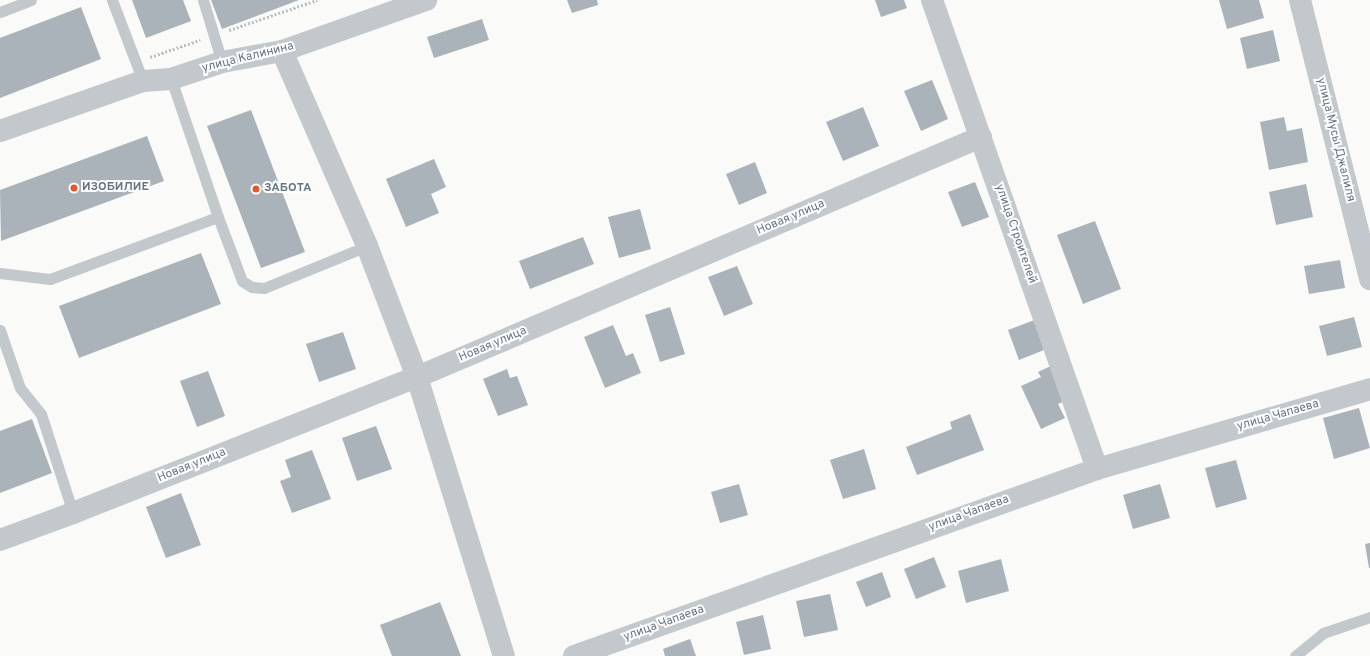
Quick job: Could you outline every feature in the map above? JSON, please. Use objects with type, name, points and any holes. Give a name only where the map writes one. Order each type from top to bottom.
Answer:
[{"type":"street","name":"улица Калинина","points":[[0,131],[140,72],[171,79],[222,62],[282,51],[426,0]]},
{"type":"street","name":"улица Строителей","points":[[932,0],[1097,469]]},
{"type":"street","name":"улица Мусы Джалиля","points":[[1300,0],[1370,279]]},
{"type":"street","points":[[282,51],[367,246],[417,377],[504,656]]},
{"type":"street","name":"Новая улица","points":[[0,540],[74,513],[417,377],[981,137]]},
{"type":"street","name":"улица Чапаева","points":[[574,656],[1097,469],[1370,389]]},
{"type":"lane","points":[[0,12],[31,0]]},
{"type":"lane","points":[[112,0],[140,72]]},
{"type":"lane","points":[[203,0],[222,62]]},
{"type":"lane","points":[[171,79],[218,217],[242,281],[252,287],[264,288],[367,246]]},
{"type":"lane","points":[[0,273],[50,280],[218,217]]},
{"type":"lane","points":[[0,330],[20,388],[40,414],[74,513]]},
{"type":"lane","points":[[1295,656],[1323,633],[1370,617]]},
{"type":"path","points":[[140,72],[214,35],[317,0]]},
{"type":"building","points":[[132,0],[183,0],[191,21],[146,38]]},
{"type":"building","points":[[211,0],[299,0],[222,29]]},
{"type":"building","points":[[567,0],[597,0],[598,5],[572,13]]},
{"type":"building","points":[[875,0],[904,0],[907,8],[881,17]]},
{"type":"building","points":[[1219,0],[1259,0],[1264,18],[1227,29]]},
{"type":"building","points":[[81,7],[101,59],[0,98],[0,38]]},
{"type":"building","points":[[482,19],[489,40],[434,58],[427,37]]},
{"type":"building","points":[[1273,30],[1280,61],[1247,69],[1240,38]]},
{"type":"building","points":[[932,80],[948,119],[921,131],[904,91]]},
{"type":"building","points":[[863,107],[879,146],[843,161],[826,122]]},
{"type":"building","points":[[251,110],[305,252],[261,268],[207,126]]},
{"type":"building","points":[[1284,117],[1287,131],[1302,128],[1308,162],[1269,170],[1260,122]]},
{"type":"building","points":[[147,136],[164,181],[1,241],[0,190]]},
{"type":"building","points":[[434,159],[446,187],[431,194],[439,213],[406,227],[386,179]]},
{"type":"building","points":[[755,162],[767,193],[739,205],[726,174]]},
{"type":"building","points":[[975,182],[989,217],[962,227],[948,192]]},
{"type":"building","points":[[1306,184],[1313,217],[1276,225],[1269,192]]},
{"type":"building","points":[[640,209],[651,249],[619,258],[608,217]]},
{"type":"building","points":[[1095,221],[1121,289],[1083,304],[1057,235]]},
{"type":"building","points":[[583,237],[594,264],[530,289],[519,261]]},
{"type":"building","points":[[201,253],[221,304],[79,358],[59,306]]},
{"type":"building","points":[[1340,260],[1345,288],[1309,294],[1304,266]]},
{"type":"building","points":[[737,266],[753,304],[724,316],[708,277]]},
{"type":"building","points":[[670,307],[685,354],[660,362],[645,315]]},
{"type":"building","points":[[1354,317],[1362,347],[1327,356],[1319,326]]},
{"type":"building","points":[[1037,319],[1049,348],[1019,360],[1008,330]]},
{"type":"building","points":[[613,325],[626,356],[633,353],[641,373],[605,388],[584,337]]},
{"type":"building","points":[[343,332],[356,369],[319,382],[306,344]]},
{"type":"building","points":[[1053,365],[1069,399],[1058,404],[1065,418],[1041,429],[1021,386],[1041,377],[1038,372]]},
{"type":"building","points":[[507,369],[510,378],[517,376],[528,405],[498,416],[483,379]]},
{"type":"building","points":[[208,371],[225,416],[197,427],[180,381]]},
{"type":"building","points":[[1359,408],[1370,448],[1334,459],[1323,418]]},
{"type":"building","points":[[970,414],[984,450],[917,475],[906,447],[952,429],[950,422]]},
{"type":"building","points":[[32,419],[52,473],[0,493],[0,431]]},
{"type":"building","points":[[376,426],[392,469],[357,481],[342,438]]},
{"type":"building","points":[[864,449],[876,489],[843,499],[830,460]]},
{"type":"building","points":[[312,450],[331,499],[292,513],[280,481],[291,477],[285,460]]},
{"type":"building","points":[[1236,460],[1247,499],[1216,508],[1205,468]]},
{"type":"building","points":[[739,484],[748,515],[720,523],[711,492]]},
{"type":"building","points":[[1160,484],[1170,518],[1133,529],[1123,495]]},
{"type":"building","points":[[181,493],[201,545],[166,558],[146,507]]},
{"type":"building","points":[[1370,543],[1370,568],[1369,568],[1365,544]]},
{"type":"building","points":[[934,557],[946,587],[916,599],[904,569]]},
{"type":"building","points":[[1001,559],[1009,591],[966,603],[958,571]]},
{"type":"building","points":[[882,572],[891,597],[866,607],[856,582]]},
{"type":"building","points":[[830,594],[838,630],[804,637],[796,601]]},
{"type":"building","points":[[440,602],[461,656],[392,656],[380,625]]},
{"type":"building","points":[[763,615],[771,649],[744,655],[736,622]]},
{"type":"building","points":[[690,639],[696,656],[665,656],[663,649]]},
{"type":"place","name":"ИЗОБИЛИЕ","points":[[74,188]]},
{"type":"place","name":"ЗАБОТА","points":[[256,189]]}]
